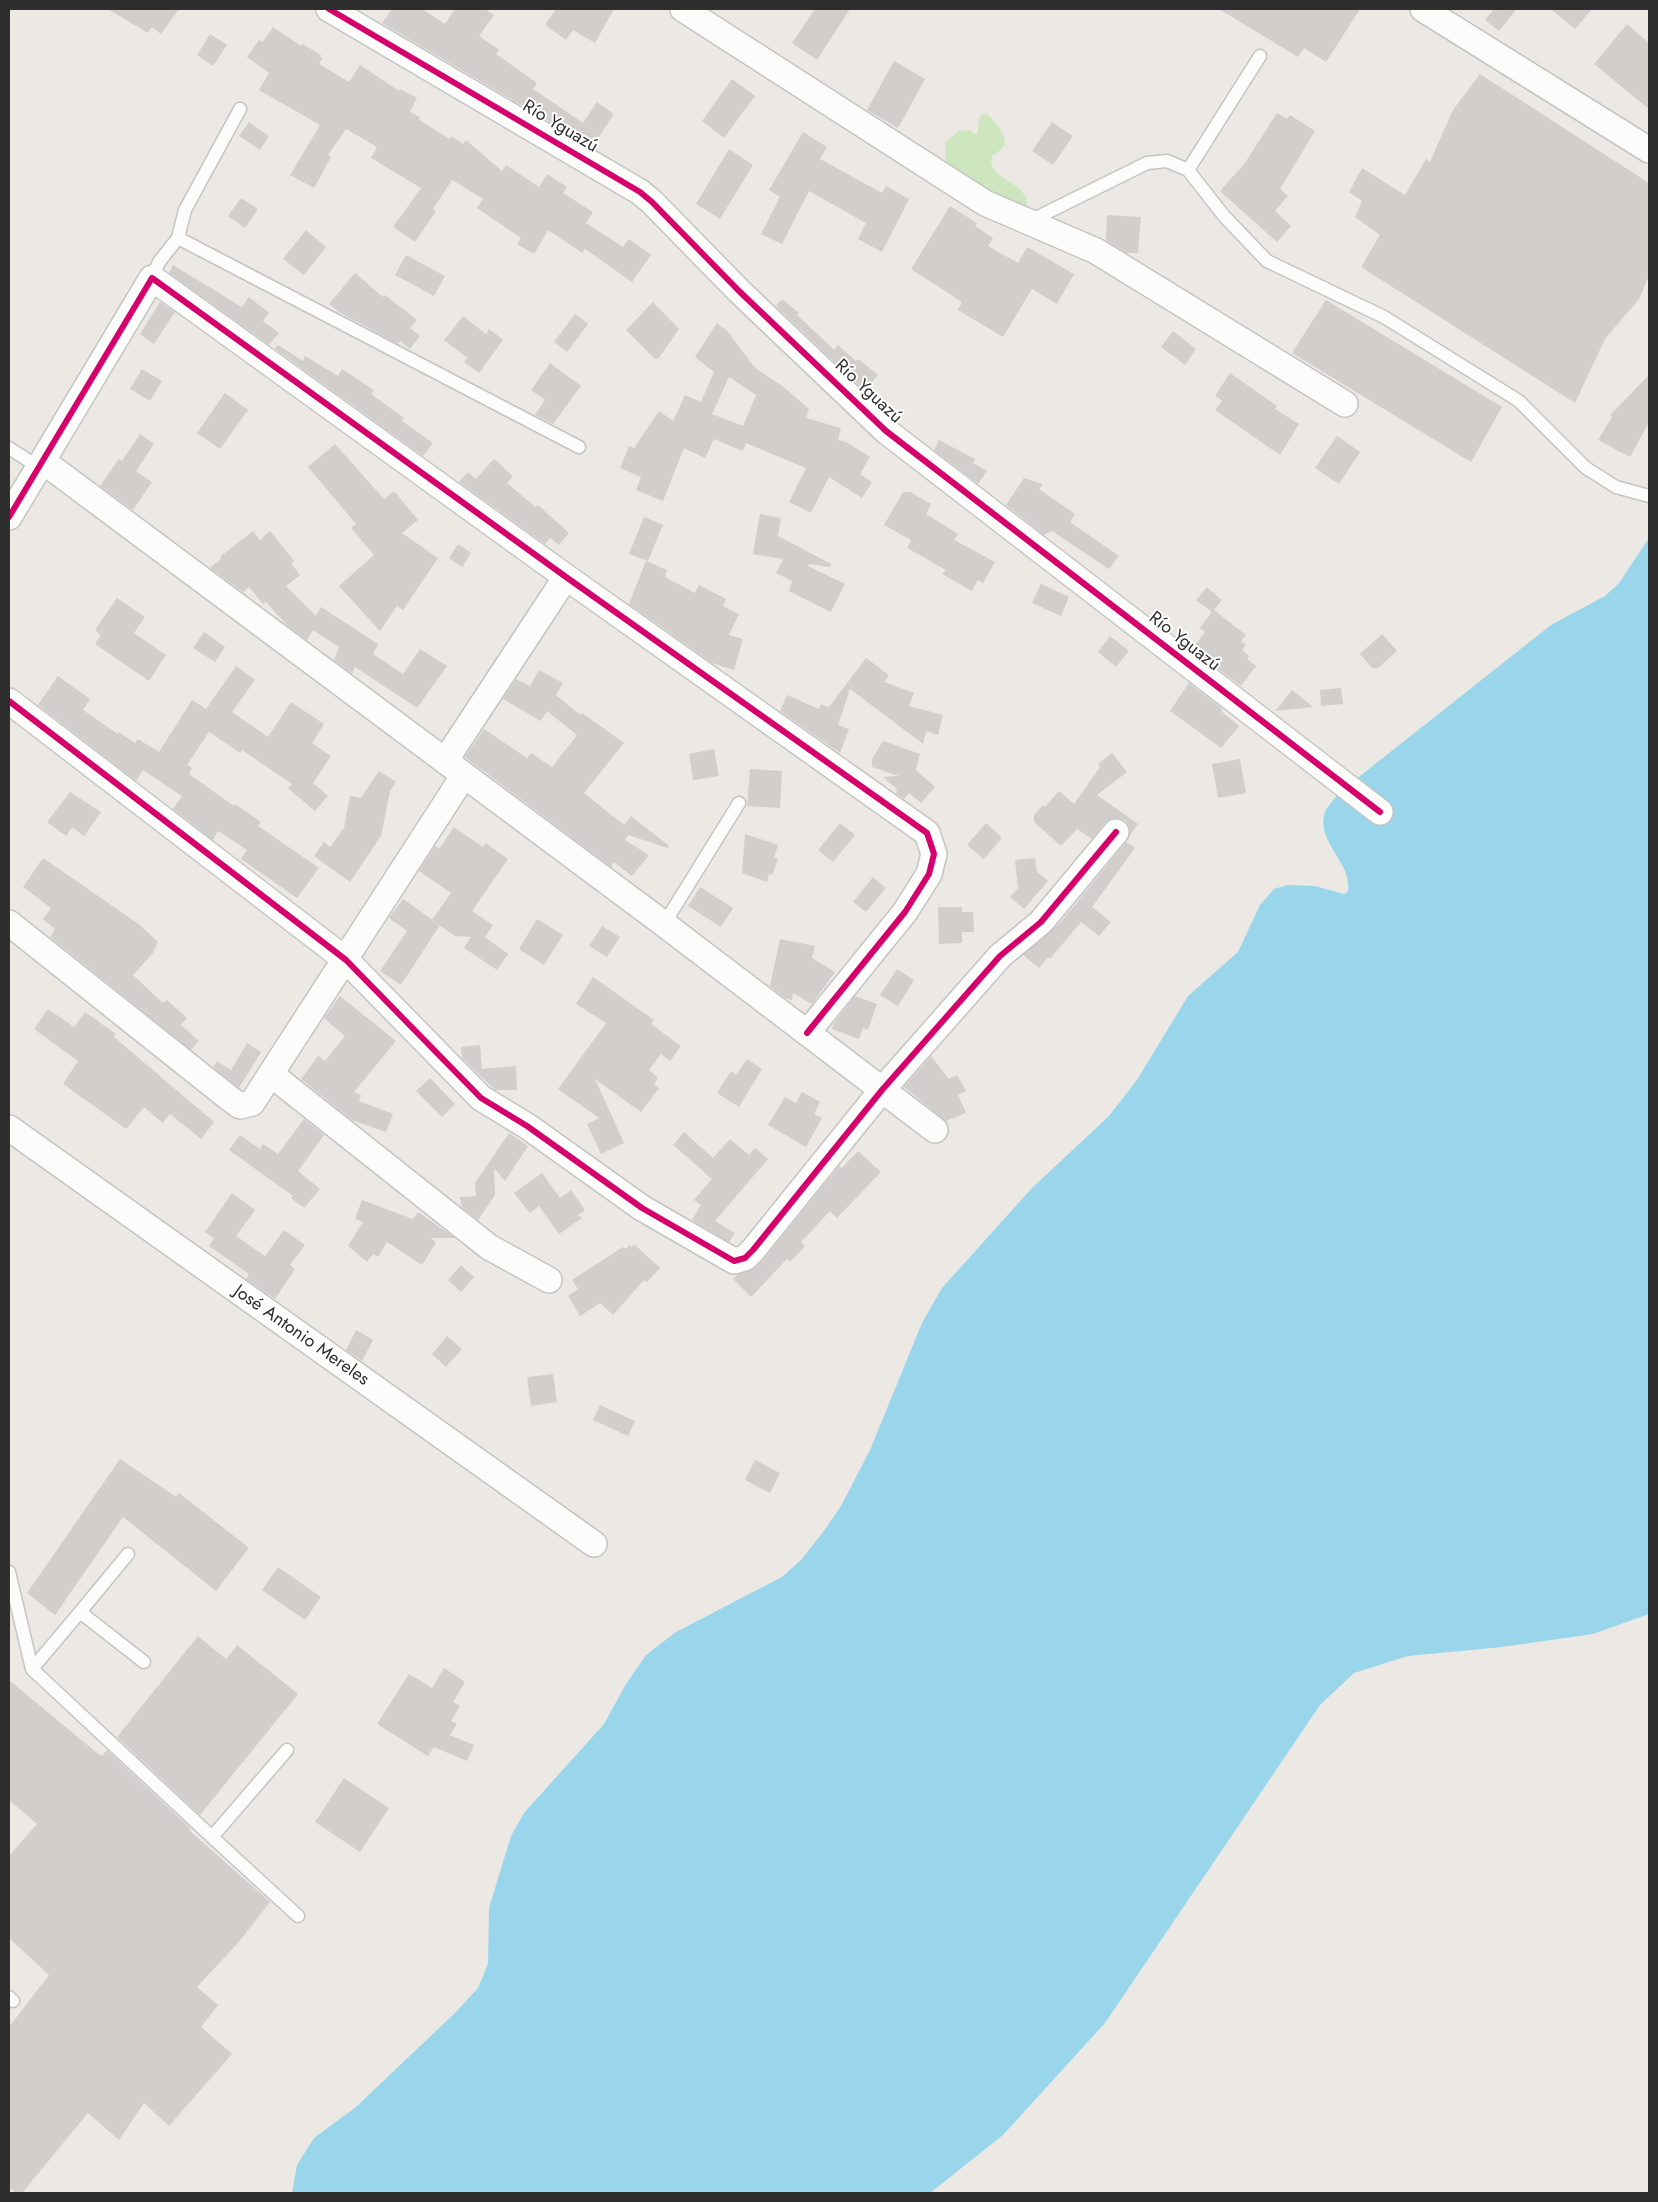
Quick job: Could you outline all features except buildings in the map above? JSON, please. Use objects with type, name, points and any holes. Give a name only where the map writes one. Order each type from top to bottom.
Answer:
[{"type":"street","name":"Río Yguazú","points":[[329,9],[640,192],[740,292],[886,431],[1380,812]]},
{"type":"street","points":[[683,9],[985,203],[1096,251],[1345,404]]},
{"type":"street","points":[[1423,9],[1649,150]]},
{"type":"street","points":[[9,517],[42,465],[152,278],[566,577],[927,833],[934,854],[929,874],[905,912],[807,1033]]},
{"type":"street","points":[[42,465],[664,924],[935,1130]]},
{"type":"street","points":[[9,923],[240,1106],[252,1103],[346,960],[454,768],[566,577]]},
{"type":"street","points":[[9,701],[346,960],[481,1098],[527,1126],[642,1208],[734,1260],[745,1258],[753,1250],[882,1090],[1000,956],[1040,922],[1116,832]]},
{"type":"street","points":[[272,1075],[489,1247],[549,1280]]},
{"type":"street","name":"José Antonio Mereles","points":[[9,1128],[594,1544]]},
{"type":"lane","points":[[1188,170],[1260,56]]},
{"type":"lane","points":[[152,278],[159,262],[178,238],[185,210],[240,109]]},
{"type":"lane","points":[[1028,222],[1147,163],[1167,161],[1188,170],[1224,216],[1267,261],[1384,317],[1519,401],[1586,468],[1616,487],[1649,496]]},
{"type":"lane","points":[[178,238],[579,447]]},
{"type":"lane","points":[[9,448],[42,465]]},
{"type":"lane","points":[[664,924],[739,803]]},
{"type":"lane","points":[[32,1669],[128,1554]]},
{"type":"lane","points":[[9,1572],[32,1669],[298,1916]]},
{"type":"lane","points":[[80,1612],[144,1662]]},
{"type":"lane","points":[[212,1837],[288,1750]]},
{"type":"green space","points":[[986,113],[1000,128],[1005,138],[1003,147],[992,156],[991,163],[998,174],[1022,192],[1026,199],[1027,210],[946,170],[945,143],[958,131],[970,130],[977,134],[980,116]]},
{"type":"water","points":[[1649,538],[1649,1614],[1593,1634],[1502,1647],[1408,1656],[1354,1673],[1320,1705],[1105,2023],[1003,2135],[930,2193],[292,2193],[297,2165],[314,2138],[356,2107],[456,2012],[478,1988],[488,1964],[489,1908],[511,1836],[524,1813],[604,1724],[626,1684],[646,1655],[676,1632],[782,1577],[802,1559],[826,1528],[841,1506],[870,1450],[922,1323],[942,1288],[1032,1188],[1109,1116],[1137,1080],[1188,996],[1238,952],[1260,905],[1274,889],[1288,885],[1315,886],[1344,894],[1348,892],[1348,881],[1345,871],[1329,843],[1323,823],[1325,812],[1332,801],[1341,791],[1551,625],[1605,596],[1619,583]]},
{"type":"cycle path","points":[[329,9],[640,192],[740,292],[886,431],[1380,812]]},
{"type":"cycle path","points":[[9,517],[152,278],[566,577],[927,833],[934,854],[929,874],[905,912],[807,1033]]},
{"type":"cycle path","points":[[9,701],[346,960],[481,1098],[527,1126],[642,1208],[734,1261],[745,1258],[753,1250],[882,1090],[1000,956],[1041,922],[1116,832]]}]
